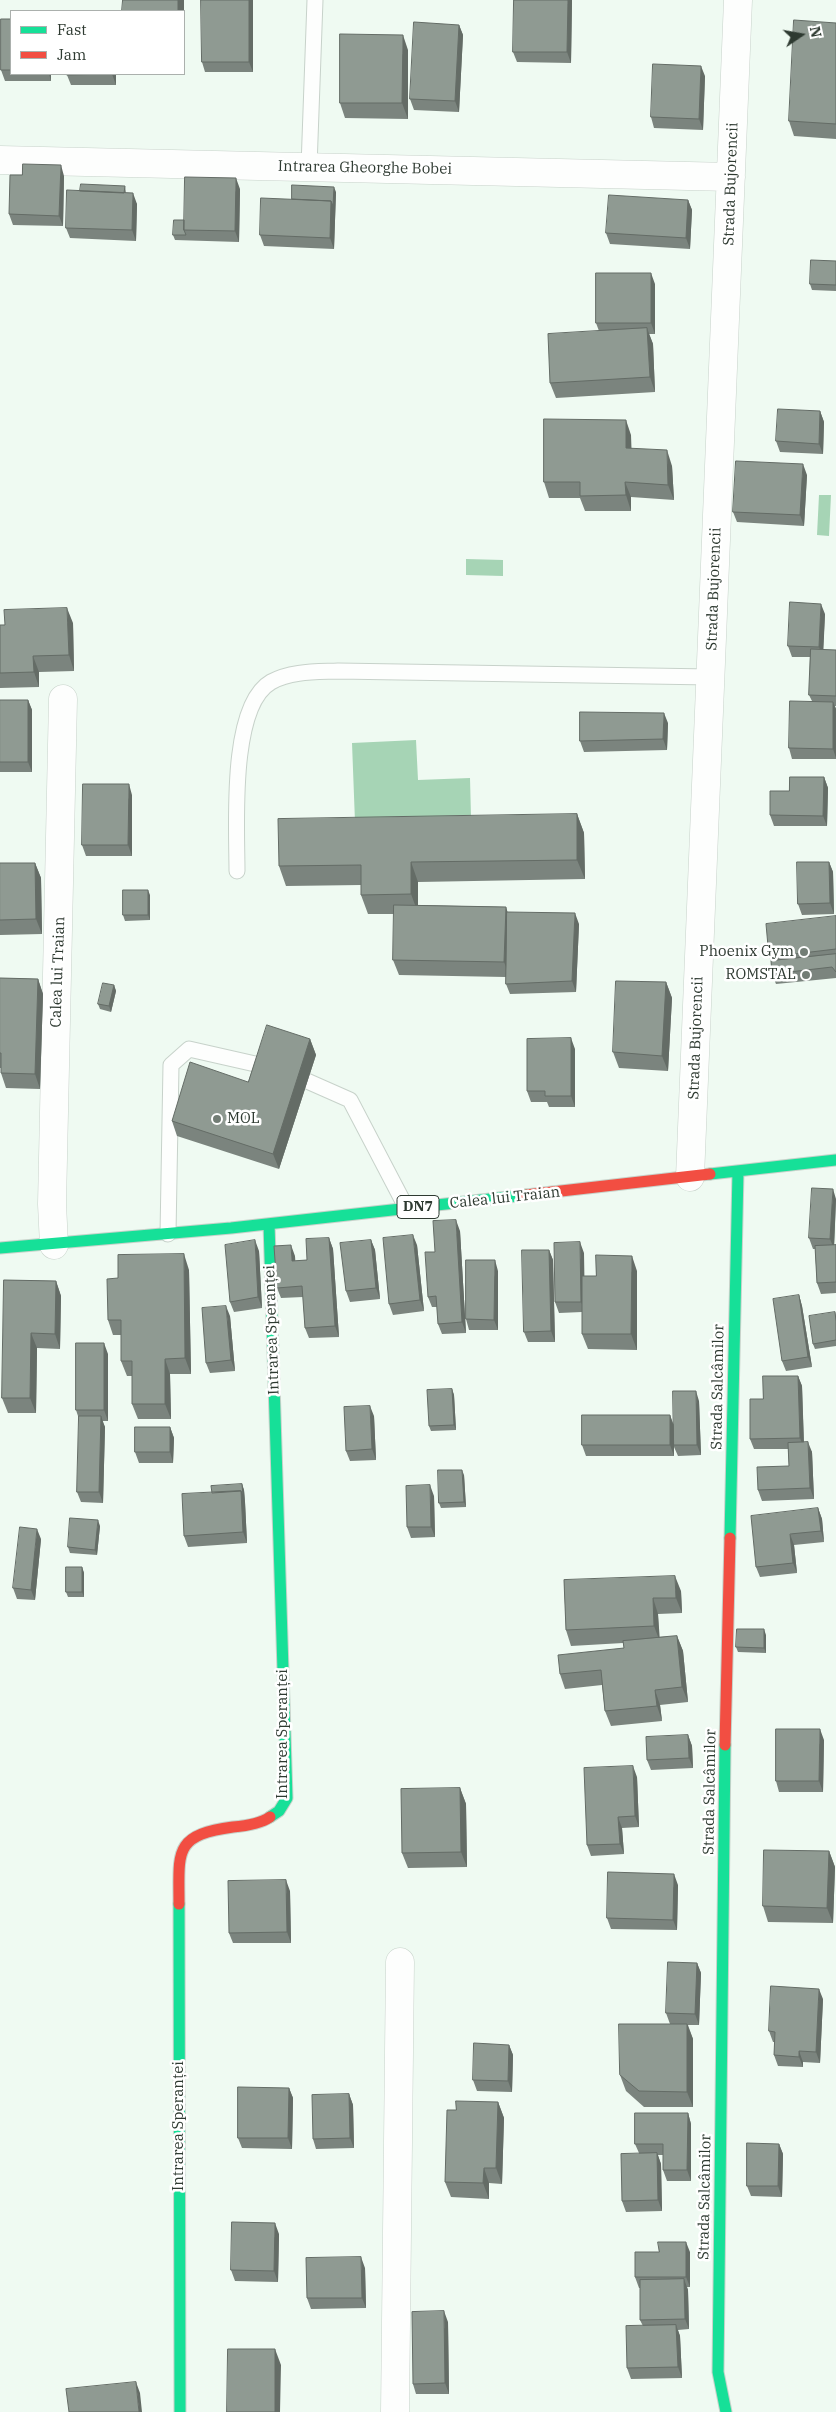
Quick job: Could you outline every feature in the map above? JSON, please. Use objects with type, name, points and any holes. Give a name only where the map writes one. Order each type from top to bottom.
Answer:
[{"type":"main road","name":"Calea lui Traian","points":[[0,1248],[54,1245],[269,1224],[836,1160]]},
{"type":"main road","name":"Strada Salcâmilor","points":[[726,2412],[718,2372],[718,2342],[724,1783],[738,1172]]},
{"type":"main road","name":"Intrarea Speranței","points":[[180,2412],[179,1858],[185,1844],[200,1834],[271,1820],[282,1811],[287,1798],[269,1224]]},
{"type":"street","name":"Strada Bujorencii","points":[[690,1177],[738,0]]},
{"type":"street","name":"Intrarea Gheorghe Bobei","points":[[0,160],[731,176]]},
{"type":"street","name":"Calea lui Traian","points":[[54,1245],[52,1194],[63,699]]},
{"type":"street","points":[[396,2412],[400,1962]]},
{"type":"lane","points":[[309,167],[315,0]]},
{"type":"lane","points":[[238,871],[236,805],[239,757],[245,722],[254,701],[270,682],[301,672],[338,671],[711,678]]},
{"type":"lane","points":[[168,1234],[171,1065],[189,1049],[264,1066]]},
{"type":"lane","points":[[307,1082],[350,1100],[407,1209]]},
{"type":"shaded area","points":[[819,495],[831,495],[829,536],[817,535]]},
{"type":"shaded area","points":[[466,559],[503,560],[503,576],[466,575]]},
{"type":"shaded area","points":[[416,740],[418,780],[470,778],[471,817],[355,822],[352,743]]},
{"type":"building","points":[[123,0],[178,0],[178,10],[122,10]]},
{"type":"building","points":[[201,0],[249,0],[249,62],[202,62]]},
{"type":"building","points":[[514,0],[568,0],[567,52],[513,52]]},
{"type":"building","points":[[1,19],[10,19],[10,70],[1,70]]},
{"type":"building","points":[[794,20],[836,23],[836,124],[789,121]]},
{"type":"building","points":[[414,22],[459,25],[455,101],[410,99]]},
{"type":"building","points":[[340,34],[403,35],[402,103],[340,103]]},
{"type":"building","points":[[653,64],[701,66],[699,119],[651,117]]},
{"type":"building","points":[[23,164],[61,165],[59,216],[9,214],[10,175],[22,175]]},
{"type":"building","points":[[185,177],[236,178],[235,231],[184,230]]},
{"type":"building","points":[[81,184],[125,186],[124,193],[80,191]]},
{"type":"building","points":[[292,185],[334,187],[333,206],[331,201],[292,199]]},
{"type":"building","points":[[67,190],[133,193],[132,230],[66,228]]},
{"type":"building","points":[[609,195],[688,200],[686,238],[606,233]]},
{"type":"building","points":[[261,198],[331,201],[330,238],[260,235]]},
{"type":"building","points":[[174,220],[184,220],[186,235],[173,235]]},
{"type":"building","points":[[811,260],[836,261],[836,285],[810,284]]},
{"type":"building","points":[[596,273],[651,273],[651,323],[596,323]]},
{"type":"building","points":[[647,328],[650,377],[550,383],[548,334]]},
{"type":"building","points":[[778,409],[820,411],[819,444],[776,441]]},
{"type":"building","points":[[544,419],[626,420],[626,448],[667,450],[668,485],[625,482],[626,495],[580,496],[580,482],[544,482]]},
{"type":"building","points":[[736,461],[803,464],[800,515],[733,512]]},
{"type":"building","points":[[790,602],[821,604],[819,647],[788,646]]},
{"type":"building","points":[[67,608],[69,655],[33,656],[34,672],[0,673],[0,625],[5,625],[4,610]]},
{"type":"building","points":[[811,649],[836,650],[836,696],[809,695]]},
{"type":"building","points":[[0,700],[28,700],[28,762],[0,762]]},
{"type":"building","points":[[790,701],[833,702],[833,749],[789,748]]},
{"type":"building","points":[[580,712],[664,713],[663,739],[580,741]]},
{"type":"building","points":[[790,777],[824,777],[823,816],[770,815],[770,791],[789,791]]},
{"type":"building","points":[[83,784],[129,784],[128,845],[82,845]]},
{"type":"building","points":[[577,814],[577,860],[411,862],[411,894],[361,895],[361,865],[279,866],[278,819]]},
{"type":"building","points":[[797,862],[829,862],[830,903],[798,904]]},
{"type":"building","points":[[0,863],[35,863],[36,919],[0,920]]},
{"type":"building","points":[[123,890],[148,890],[148,915],[123,915]]},
{"type":"building","points":[[394,905],[506,907],[504,962],[393,960]]},
{"type":"building","points":[[507,912],[575,913],[572,981],[506,984]]},
{"type":"building","points":[[836,916],[836,949],[769,957],[766,924]]},
{"type":"building","points":[[836,954],[836,972],[832,967],[772,974],[771,961]]},
{"type":"building","points":[[0,978],[38,979],[35,1074],[1,1073]]},
{"type":"building","points":[[616,981],[666,982],[662,1056],[613,1052]]},
{"type":"building","points":[[103,983],[114,985],[109,1006],[98,1004]]},
{"type":"building","points":[[267,1025],[310,1039],[273,1154],[172,1121],[190,1062],[248,1082]]},
{"type":"building","points":[[571,1038],[571,1096],[545,1096],[545,1091],[527,1091],[527,1039]]},
{"type":"building","points":[[812,1188],[833,1189],[830,1239],[809,1238]]},
{"type":"building","points":[[456,1220],[462,1322],[438,1324],[436,1296],[428,1297],[425,1252],[435,1252],[433,1221]]},
{"type":"building","points":[[413,1235],[420,1300],[389,1304],[383,1238]]},
{"type":"building","points":[[329,1238],[335,1326],[305,1328],[302,1286],[277,1288],[274,1246],[291,1245],[292,1261],[307,1260],[306,1239]]},
{"type":"building","points":[[255,1240],[258,1297],[230,1302],[225,1245]]},
{"type":"building","points":[[371,1240],[376,1288],[346,1291],[340,1243]]},
{"type":"building","points":[[580,1242],[581,1302],[555,1302],[554,1243]]},
{"type":"building","points":[[836,1245],[836,1282],[817,1283],[815,1246]]},
{"type":"building","points":[[522,1250],[549,1250],[551,1331],[524,1332]]},
{"type":"building","points":[[184,1254],[185,1358],[165,1359],[165,1404],[132,1404],[132,1361],[121,1361],[121,1320],[108,1320],[107,1279],[118,1278],[118,1255]]},
{"type":"building","points":[[596,1255],[632,1256],[631,1334],[582,1334],[582,1276],[596,1276]]},
{"type":"building","points":[[466,1260],[495,1260],[494,1320],[466,1319]]},
{"type":"building","points":[[4,1280],[56,1281],[55,1334],[31,1333],[30,1398],[2,1398]]},
{"type":"building","points":[[799,1295],[808,1357],[782,1361],[773,1299]]},
{"type":"building","points":[[226,1306],[231,1360],[206,1363],[202,1308]]},
{"type":"building","points":[[835,1312],[836,1340],[813,1344],[809,1316]]},
{"type":"building","points":[[76,1343],[104,1343],[104,1410],[76,1410]]},
{"type":"building","points":[[763,1376],[798,1376],[800,1438],[750,1439],[750,1399],[763,1399]]},
{"type":"building","points":[[452,1389],[454,1425],[429,1426],[427,1390]]},
{"type":"building","points":[[673,1391],[696,1391],[697,1445],[674,1445]]},
{"type":"building","points":[[370,1406],[372,1449],[346,1451],[344,1407]]},
{"type":"building","points":[[582,1415],[670,1415],[670,1445],[582,1445]]},
{"type":"building","points":[[79,1416],[101,1416],[99,1492],[77,1492]]},
{"type":"building","points":[[135,1427],[170,1427],[170,1452],[135,1452]]},
{"type":"building","points":[[808,1442],[810,1488],[758,1490],[757,1467],[789,1466],[788,1443]]},
{"type":"building","points":[[438,1470],[462,1470],[464,1502],[439,1503]]},
{"type":"building","points":[[242,1484],[243,1496],[241,1491],[212,1493],[211,1486]]},
{"type":"building","points":[[430,1485],[431,1527],[407,1527],[406,1486]]},
{"type":"building","points":[[241,1491],[243,1532],[184,1536],[182,1494]]},
{"type":"building","points":[[818,1508],[821,1531],[790,1534],[793,1563],[756,1567],[751,1516]]},
{"type":"building","points":[[70,1518],[98,1520],[95,1550],[68,1547]]},
{"type":"building","points":[[20,1527],[37,1529],[31,1590],[13,1588]]},
{"type":"building","points":[[66,1567],[82,1567],[82,1592],[66,1592]]},
{"type":"building","points":[[675,1576],[676,1598],[653,1598],[654,1626],[566,1630],[564,1580]]},
{"type":"building","points":[[737,1629],[764,1629],[764,1648],[736,1647]]},
{"type":"building","points":[[677,1636],[682,1687],[655,1690],[657,1706],[605,1711],[601,1670],[560,1674],[558,1655],[624,1648],[623,1641]]},
{"type":"building","points":[[776,1729],[820,1729],[819,1781],[776,1781]]},
{"type":"building","points":[[688,1735],[689,1758],[647,1760],[646,1737]]},
{"type":"building","points":[[633,1766],[635,1816],[618,1817],[620,1844],[587,1845],[584,1768]]},
{"type":"building","points":[[460,1788],[461,1852],[402,1853],[401,1789]]},
{"type":"building","points":[[764,1850],[829,1851],[827,1908],[763,1906]]},
{"type":"building","points":[[608,1872],[674,1874],[673,1920],[607,1918]]},
{"type":"building","points":[[286,1880],[287,1932],[229,1933],[228,1881]]},
{"type":"building","points":[[668,1962],[697,1963],[695,2014],[666,2013]]},
{"type":"building","points":[[771,1986],[819,1989],[816,2052],[799,2051],[799,2057],[774,2055],[775,2032],[769,2031]]},
{"type":"building","points":[[619,2024],[687,2024],[687,2092],[639,2091],[620,2075]]},
{"type":"building","points":[[474,2043],[509,2045],[508,2081],[473,2080]]},
{"type":"building","points":[[238,2087],[289,2088],[288,2138],[238,2138]]},
{"type":"building","points":[[349,2094],[350,2138],[313,2139],[312,2095]]},
{"type":"building","points":[[456,2101],[498,2102],[496,2168],[484,2168],[483,2183],[445,2182],[447,2110],[456,2110]]},
{"type":"building","points":[[635,2113],[688,2113],[687,2170],[663,2170],[663,2144],[635,2144]]},
{"type":"building","points":[[747,2143],[779,2144],[778,2186],[747,2186]]},
{"type":"building","points":[[657,2153],[658,2200],[622,2201],[621,2154]]},
{"type":"building","points":[[232,2222],[275,2223],[274,2271],[231,2270]]},
{"type":"building","points":[[658,2242],[686,2242],[686,2277],[635,2277],[635,2252],[659,2252]]},
{"type":"building","points":[[361,2257],[362,2298],[307,2298],[306,2258]]},
{"type":"building","points":[[684,2279],[685,2319],[640,2320],[640,2280]]},
{"type":"building","points":[[444,2311],[445,2383],[413,2384],[412,2312]]},
{"type":"building","points":[[676,2325],[678,2367],[627,2368],[626,2326]]},
{"type":"building","points":[[228,2349],[275,2349],[275,2412],[227,2412]]},
{"type":"building","points":[[136,2382],[139,2412],[69,2412],[66,2389]]},
{"type":"traffic: fast","points":[[710,1174],[836,1160]]},
{"type":"traffic: fast","points":[[730,1538],[738,1172]]},
{"type":"traffic: fast","points":[[0,1248],[231,1228],[526,1195]]},
{"type":"traffic: fast","points":[[269,1224],[287,1798],[279,1811],[270,1817]]},
{"type":"traffic: fast","points":[[725,1745],[718,2372],[726,2412]]},
{"type":"traffic: fast","points":[[179,1904],[180,2412]]},
{"type":"traffic: jam","points":[[526,1195],[710,1174]]},
{"type":"traffic: jam","points":[[725,1745],[730,1538]]},
{"type":"traffic: jam","points":[[179,1904],[180,1859],[190,1841],[199,1835],[213,1830],[252,1824],[270,1817]]},
{"type":"place","name":"Phoenix Gym","points":[[804,952]]},
{"type":"place","name":"ROMSTAL","points":[[806,975]]},
{"type":"place","name":"MOL","points":[[217,1119]]}]
